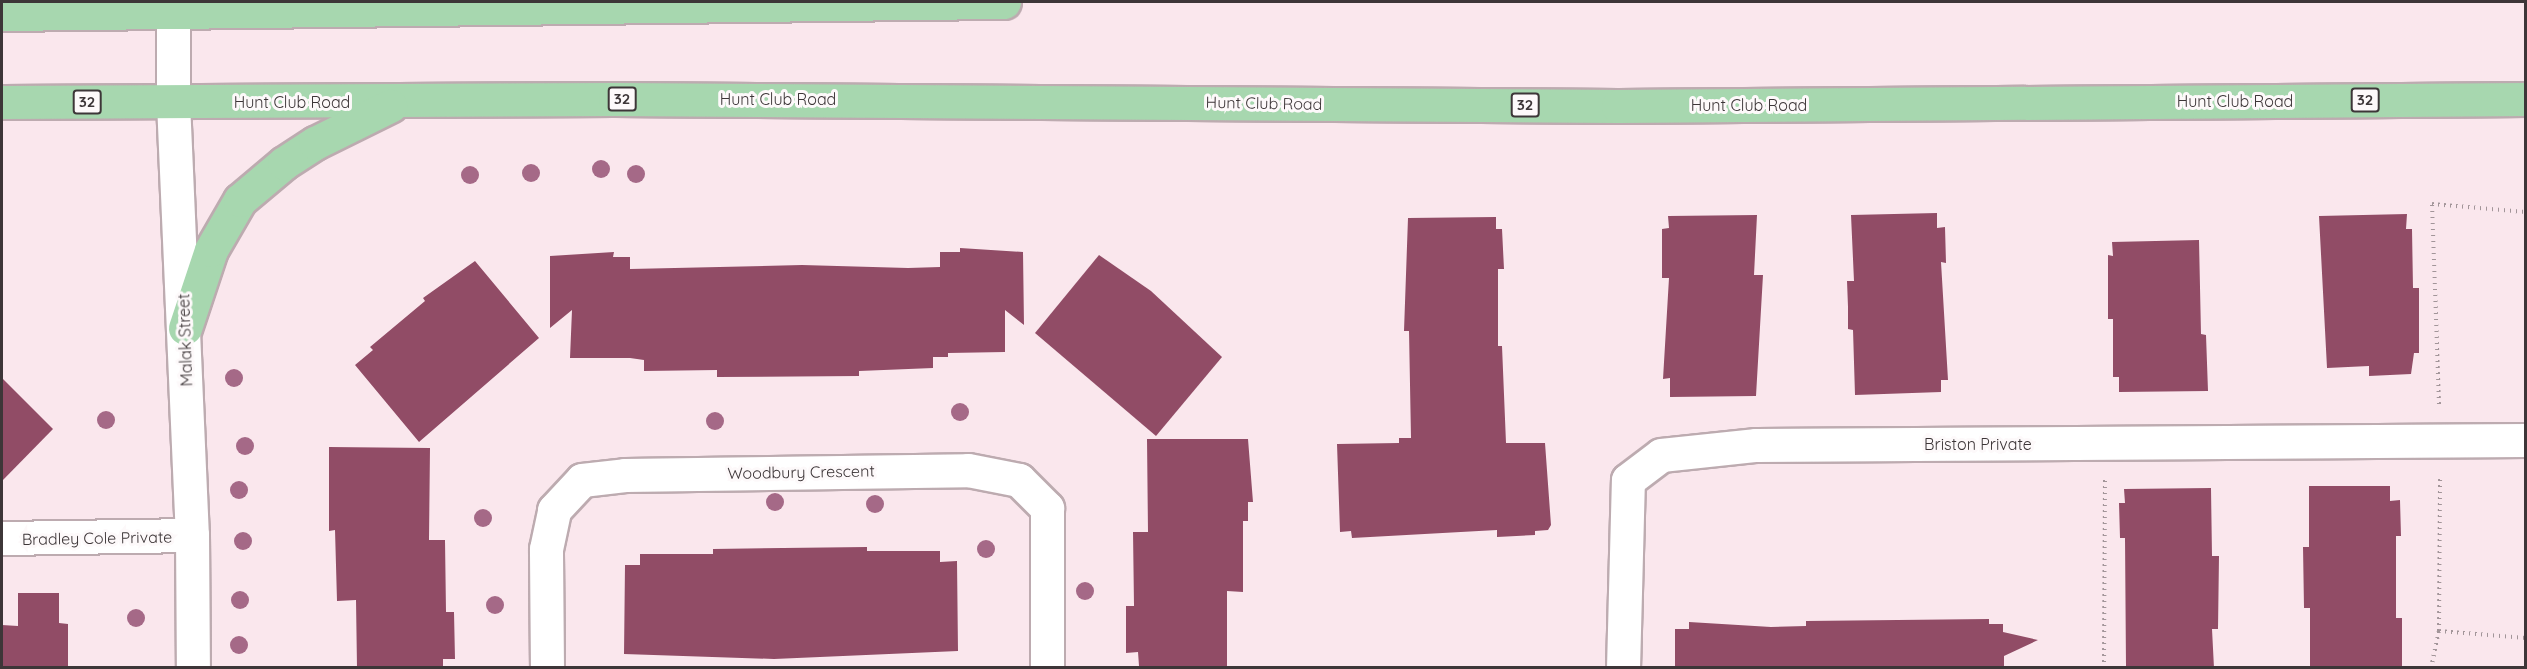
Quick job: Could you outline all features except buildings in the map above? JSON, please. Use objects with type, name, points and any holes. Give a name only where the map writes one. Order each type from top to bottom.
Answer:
[{"type":"main road","points":[[2,14],[173,14],[1004,2]]},
{"type":"main road","name":"Hunt Club Road","points":[[2,102],[398,102],[626,99],[1618,106],[2526,99]]},
{"type":"main road","points":[[185,328],[211,250],[240,200],[307,148],[398,102]]},
{"type":"street","name":"Malak Street","points":[[173,14],[173,102],[185,328],[192,536],[193,668]]},
{"type":"street","name":"Briston Private","points":[[1623,668],[1628,480],[1661,455],[1756,445],[2526,440]]},
{"type":"street","name":"Woodbury Crescent","points":[[547,668],[546,549],[554,510],[582,480],[625,475],[968,470],[1019,480],[1047,508],[1047,668]]},
{"type":"street","name":"Bradley Cole Private","points":[[2,538],[192,536]]},
{"type":"path","points":[[2495,211],[2526,212]]},
{"type":"path","points":[[2104,668],[2105,443]]},
{"type":"path","points":[[2439,631],[2526,638]]}]
